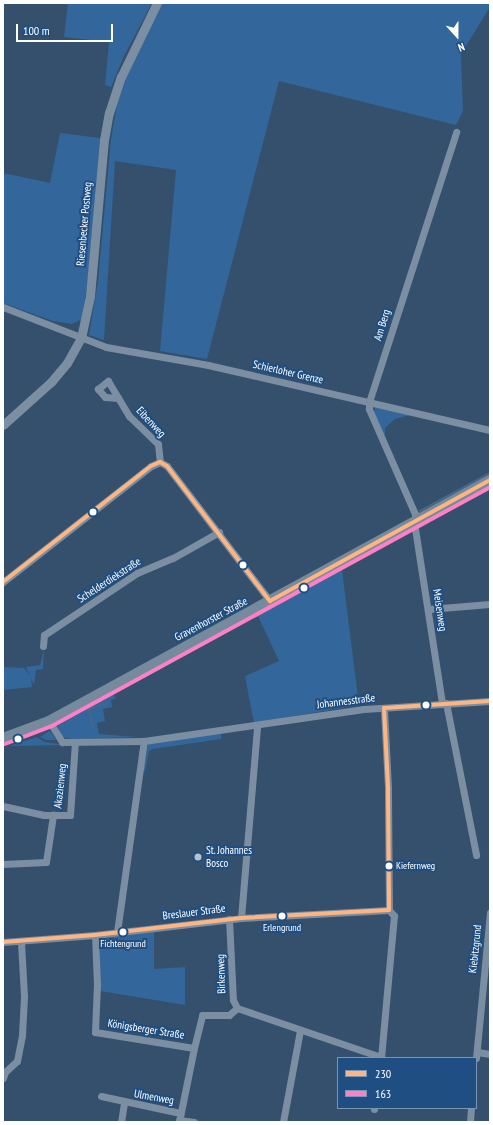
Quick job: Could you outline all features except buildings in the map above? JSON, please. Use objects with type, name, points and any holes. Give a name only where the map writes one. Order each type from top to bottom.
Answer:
[{"type":"main road","name":"Gravenhorster Straße","points":[[3,738],[49,721],[490,480]]},
{"type":"street","name":"Riesenbecker Postweg","points":[[3,425],[51,382],[67,363],[81,338],[90,296],[104,140],[109,113],[121,77],[157,3]]},
{"type":"street","name":"Am Berg","points":[[369,402],[456,132]]},
{"type":"street","name":"Schierloher Grenze","points":[[3,307],[106,348],[208,365],[490,430]]},
{"type":"street","name":"Eibenweg","points":[[118,398],[136,423],[158,444],[160,462]]},
{"type":"street","points":[[369,402],[370,409],[415,514],[415,521]]},
{"type":"street","points":[[3,582],[151,466],[160,462],[167,466],[219,532],[270,601]]},
{"type":"street","name":"Meisenweg","points":[[415,521],[444,703],[476,855]]},
{"type":"street","name":"Schelderdiekstraße","points":[[43,646],[44,635],[137,573],[174,558],[219,532]]},
{"type":"street","points":[[429,609],[490,604]]},
{"type":"street","name":"Johannesstraße","points":[[49,721],[60,740],[75,742],[144,741],[384,708],[490,701]]},
{"type":"street","points":[[381,1057],[394,916],[389,910],[388,788],[384,708]]},
{"type":"street","points":[[241,918],[257,726]]},
{"type":"street","points":[[117,932],[144,741]]},
{"type":"street","name":"Akazienweg","points":[[3,806],[53,815],[70,815],[75,742]]},
{"type":"street","points":[[3,864],[46,862],[53,815]]},
{"type":"street","name":"Breslauer Straße","points":[[3,942],[21,942],[95,935],[230,918],[389,910]]},
{"type":"street","name":"Kiebitzgrund","points":[[490,913],[486,987],[476,1055],[490,1054]]},
{"type":"street","name":"Birkenweg","points":[[230,918],[233,1000],[237,1008]]},
{"type":"street","name":"Königsberger Straße","points":[[95,935],[97,984],[95,1032],[194,1048]]},
{"type":"street","points":[[3,1078],[5,1072],[17,1061],[22,1035],[24,996],[21,942]]},
{"type":"street","points":[[237,1008],[378,1057]]},
{"type":"street","name":"Königsberger Straße","points":[[179,1118],[202,1014],[229,1015],[237,1008]]},
{"type":"street","points":[[283,1122],[300,1030]]},
{"type":"street","name":"Ulmenweg","points":[[101,1096],[179,1118]]},
{"type":"street","name":"Ulmenweg","points":[[121,1122],[124,1103]]},
{"type":"street","points":[[470,1122],[471,1109]]},
{"type":"street","points":[[179,1118],[194,1122]]},
{"type":"shaded area","points":[[68,3],[152,3],[124,56],[111,87],[105,85],[109,42],[64,37]]},
{"type":"shaded area","points":[[161,3],[490,3],[490,7],[461,54],[463,111],[456,125],[279,81],[207,359],[160,351],[176,170],[115,161],[104,340],[89,335],[98,282],[111,139],[120,88]]},
{"type":"shaded area","points":[[60,133],[100,138],[88,279],[82,319],[72,324],[53,321],[3,303],[3,173],[50,183]]},
{"type":"shaded area","points":[[375,408],[410,415],[395,419],[385,428],[385,438],[374,412]]},
{"type":"shaded area","points":[[342,570],[359,705],[254,723],[245,676],[279,661],[258,616]]},
{"type":"shaded area","points":[[44,649],[43,669],[36,670],[34,685],[26,667],[40,665]]},
{"type":"shaded area","points":[[4,667],[24,668],[31,677],[32,687],[3,690]]},
{"type":"shaded area","points":[[113,694],[116,698],[111,700],[112,707],[103,709],[105,721],[97,723],[99,734],[138,737],[74,739],[62,737],[57,726]]},
{"type":"shaded area","points":[[49,731],[56,740],[46,740],[40,737]]},
{"type":"shaded area","points":[[221,733],[221,739],[153,749],[149,751],[145,771],[143,772],[148,743]]},
{"type":"shaded area","points":[[37,737],[44,742],[67,745],[9,746]]},
{"type":"shaded area","points":[[154,932],[154,969],[185,967],[185,1005],[100,991],[100,939]]},
{"type":"waterway","points":[[420,511],[490,473]]},
{"type":"waterway","points":[[93,727],[89,709],[107,703]]},
{"type":"transit line","name":"230","points":[[3,582],[151,466],[160,462],[167,466],[270,601]]},
{"type":"transit line","name":"230","points":[[270,601],[490,480]]},
{"type":"transit line","name":"163","points":[[5,744],[52,726],[490,487]]},
{"type":"transit line","name":"230","points":[[384,708],[490,701]]},
{"type":"transit line","name":"230","points":[[384,708],[388,788],[389,910]]},
{"type":"transit line","name":"230","points":[[3,942],[95,935],[241,918],[389,910]]},
{"type":"place","name":"St. Johannes Bosco","points":[[198,857]]},
{"type":"place","name":"Kiefernweg","points":[[389,866]]},
{"type":"place","name":"Erlengrund","points":[[282,916]]},
{"type":"place","name":"Fichtengrund","points":[[123,932]]}]
